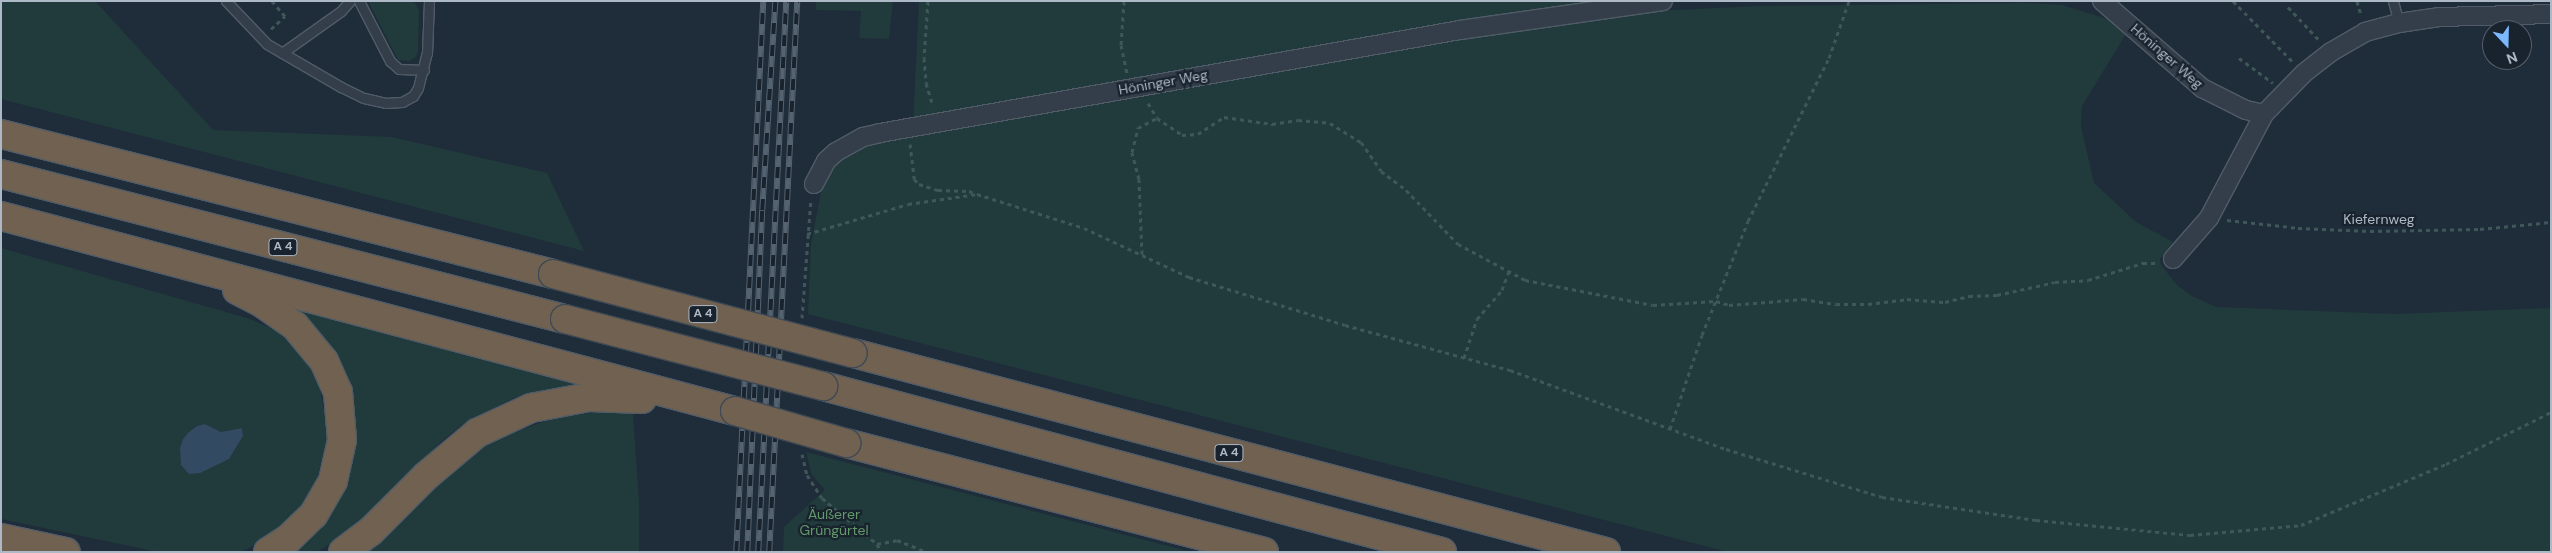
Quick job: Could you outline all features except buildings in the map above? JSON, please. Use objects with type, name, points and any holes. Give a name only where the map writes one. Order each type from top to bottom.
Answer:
[{"type":"highway","name":"A 4","points":[[1,134],[553,274],[1606,552]]},
{"type":"highway","name":"A 4","points":[[1,174],[823,386],[1442,552]]},
{"type":"highway","points":[[1,216],[504,352],[735,411],[1264,552]]},
{"type":"highway","points":[[188,266],[262,303],[295,326],[324,361],[338,392],[342,440],[333,481],[313,516],[288,539],[268,552]]},
{"type":"highway","points":[[343,552],[370,532],[426,476],[477,433],[531,408],[589,397],[637,399],[735,411]]},
{"type":"highway","points":[[1,538],[66,552]]},
{"type":"street","name":"Höninger Weg","points":[[814,184],[826,161],[848,144],[862,137],[1460,30],[1663,1]]},
{"type":"street","name":"Höninger Weg","points":[[2102,1],[2182,73],[2202,88],[2246,110],[2264,114]]},
{"type":"street","points":[[2173,259],[2209,218],[2264,114],[2304,73],[2331,52],[2365,32],[2399,22],[2439,17],[2551,14]]},
{"type":"lane","points":[[226,1],[261,38],[282,53],[341,87],[364,98],[385,103],[402,102],[413,96],[424,70],[428,42],[429,1]]},
{"type":"lane","points":[[282,53],[341,10],[350,1]]},
{"type":"lane","points":[[359,1],[384,53],[390,61],[399,69],[424,70]]},
{"type":"lane","points":[[2393,1],[2399,22]]},
{"type":"path","points":[[261,38],[285,16],[272,1]]},
{"type":"path","points":[[928,1],[924,58],[926,83],[939,123]]},
{"type":"path","points":[[1124,1],[1121,45],[1135,87],[1157,118],[1182,135],[1198,134],[1224,117],[1272,124],[1298,120],[1330,123],[1361,142],[1381,171],[1406,190],[1458,244],[1525,280],[1653,305],[1716,301],[1729,305],[1803,299],[1836,304],[1868,304],[1908,299],[1945,302],[1969,296],[1997,295],[2055,282],[2088,280],[2143,263],[2156,263],[2173,259]]},
{"type":"path","points":[[1670,428],[1702,335],[1748,221],[1830,58],[1849,1]]},
{"type":"path","points":[[2232,1],[2304,73]]},
{"type":"path","points":[[2288,7],[2331,52]]},
{"type":"path","points":[[2239,58],[2285,92]]},
{"type":"path","points":[[1142,255],[1139,179],[1132,152],[1138,128],[1157,118]]},
{"type":"path","points":[[908,128],[914,179],[919,184],[938,190],[969,190],[1084,228],[1189,276],[1345,326],[1510,370],[1726,449],[1882,496],[2036,520],[2190,535],[2301,525],[2446,464],[2551,412]]},
{"type":"path","points":[[802,314],[807,234],[814,184]]},
{"type":"path","points":[[807,234],[908,204],[977,194]]},
{"type":"path","name":"Kiefernweg","points":[[2209,218],[2271,226],[2352,231],[2480,229],[2551,222]]},
{"type":"path","points":[[1464,358],[1477,319],[1502,290],[1509,272]]},
{"type":"path","points":[[801,450],[807,475],[822,498],[877,544],[881,552]]},
{"type":"path","points":[[877,544],[896,540],[926,552]]},
{"type":"green space","points":[[1,1],[95,1],[213,130],[392,137],[547,173],[584,251],[1,99]]},
{"type":"green space","points":[[368,1],[412,1],[416,4],[419,11],[418,52],[416,57],[409,61],[398,60]]},
{"type":"green space","points":[[816,1],[893,1],[889,39],[859,38],[861,11],[816,10]]},
{"type":"green space","points":[[919,1],[1602,1],[913,123]]},
{"type":"green space","points":[[2026,3],[2062,5],[2107,19],[2126,34],[2082,106],[2081,126],[2094,183],[2136,222],[2173,242],[2160,259],[2161,265],[2177,285],[2192,296],[2216,307],[2394,314],[2551,308],[2551,552],[1728,552],[808,314],[811,245],[822,186],[828,174],[839,162],[852,152],[879,138],[1549,23],[1654,11],[1756,6]]},
{"type":"green space","points":[[1,248],[247,318],[276,330],[305,359],[319,386],[327,423],[325,454],[315,485],[295,518],[266,540],[240,552],[158,552],[1,519]],"holes":[[[205,424],[221,432],[242,428],[243,436],[229,459],[189,432],[197,426]]]},
{"type":"green space","points":[[287,305],[357,326],[574,384],[514,398],[466,422],[443,440],[351,531],[317,552],[289,552],[350,444]]},
{"type":"green space","points":[[614,412],[633,414],[639,503],[639,552],[364,552],[386,535],[450,473],[476,452],[501,437],[550,419],[591,413]]},
{"type":"green space","name":"Äußerer Grüngürtel","points":[[806,452],[1191,552],[783,552],[784,527],[825,490],[812,475]]},
{"type":"water","points":[[205,424],[221,432],[242,428],[243,436],[229,459],[200,473],[189,474],[181,465],[180,448],[183,439],[189,432],[197,426]]},
{"type":"railway","points":[[736,552],[763,1]]},
{"type":"railway","points":[[747,552],[762,210],[775,1]]},
{"type":"railway","points":[[758,552],[786,1]]},
{"type":"railway","points":[[769,552],[797,1]]}]
